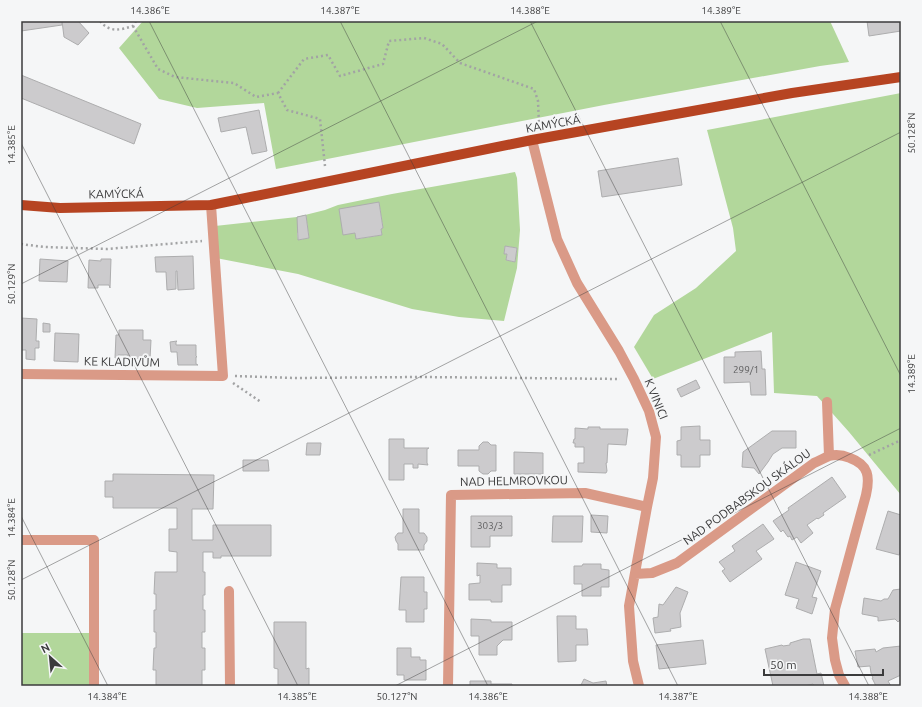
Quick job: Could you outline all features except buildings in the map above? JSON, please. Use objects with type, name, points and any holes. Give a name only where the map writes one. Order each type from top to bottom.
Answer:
[{"type":"main road","name":"KAMÝCKÁ","points":[[21,206],[60,208],[211,205],[532,140],[785,95],[901,77]]},
{"type":"street","name":"K VINICI","points":[[532,140],[557,239],[577,283],[620,351],[649,411],[656,437],[653,478],[629,606],[633,661],[639,686]]},
{"type":"street","points":[[211,205],[212,240],[223,376]]},
{"type":"street","name":"KE KLADIVŮM","points":[[21,374],[223,376]]},
{"type":"street","name":"NAD PODBABSKOU SKÁLOU","points":[[827,402],[829,456]]},
{"type":"street","name":"NAD PODBABSKOU SKÁLOU","points":[[635,574],[652,573],[677,563],[814,463],[829,456],[843,455],[859,461]]},
{"type":"street","points":[[845,686],[839,675],[834,660],[832,638],[835,609],[869,481],[865,468],[859,461]]},
{"type":"street","name":"NAD HELMROVKOU","points":[[448,686],[451,495],[585,493],[647,507]]},
{"type":"street","points":[[21,540],[94,540],[94,686]]},
{"type":"street","points":[[229,591],[230,686]]},
{"type":"path","points":[[100,21],[109,28],[117,30],[133,26],[136,21]]},
{"type":"path","points":[[133,26],[158,69],[175,77],[234,83],[256,97],[278,93],[304,59],[328,55],[340,76],[383,64],[389,41],[424,38],[442,44],[460,63],[534,89],[538,101],[539,124]]},
{"type":"path","points":[[278,93],[286,110],[320,119],[325,166]]},
{"type":"path","points":[[21,244],[44,247],[107,249],[212,240]]},
{"type":"path","points":[[223,376],[295,378],[420,377],[634,379]]},
{"type":"path","points":[[223,376],[261,402]]},
{"type":"path","points":[[859,461],[901,440]]},
{"type":"green space","points":[[143,21],[830,21],[849,62],[604,105],[276,169],[264,103],[197,108],[159,99],[119,48]]},
{"type":"green space","points":[[901,93],[901,495],[817,396],[774,393],[772,332],[653,379],[634,347],[654,315],[696,288],[736,251],[733,228],[707,130]]},
{"type":"green space","points":[[515,172],[517,178],[520,230],[517,268],[504,321],[459,317],[412,309],[298,274],[216,258],[215,226],[297,217],[338,205]],"holes":[[[379,202],[383,228],[381,229],[382,235],[357,239],[355,233]],[[306,215],[309,238],[298,240],[297,233],[299,232]],[[505,246],[517,248],[515,262],[506,260],[507,254],[504,254]]]},
{"type":"green space","points":[[21,633],[92,633],[90,686],[21,686]]}]
